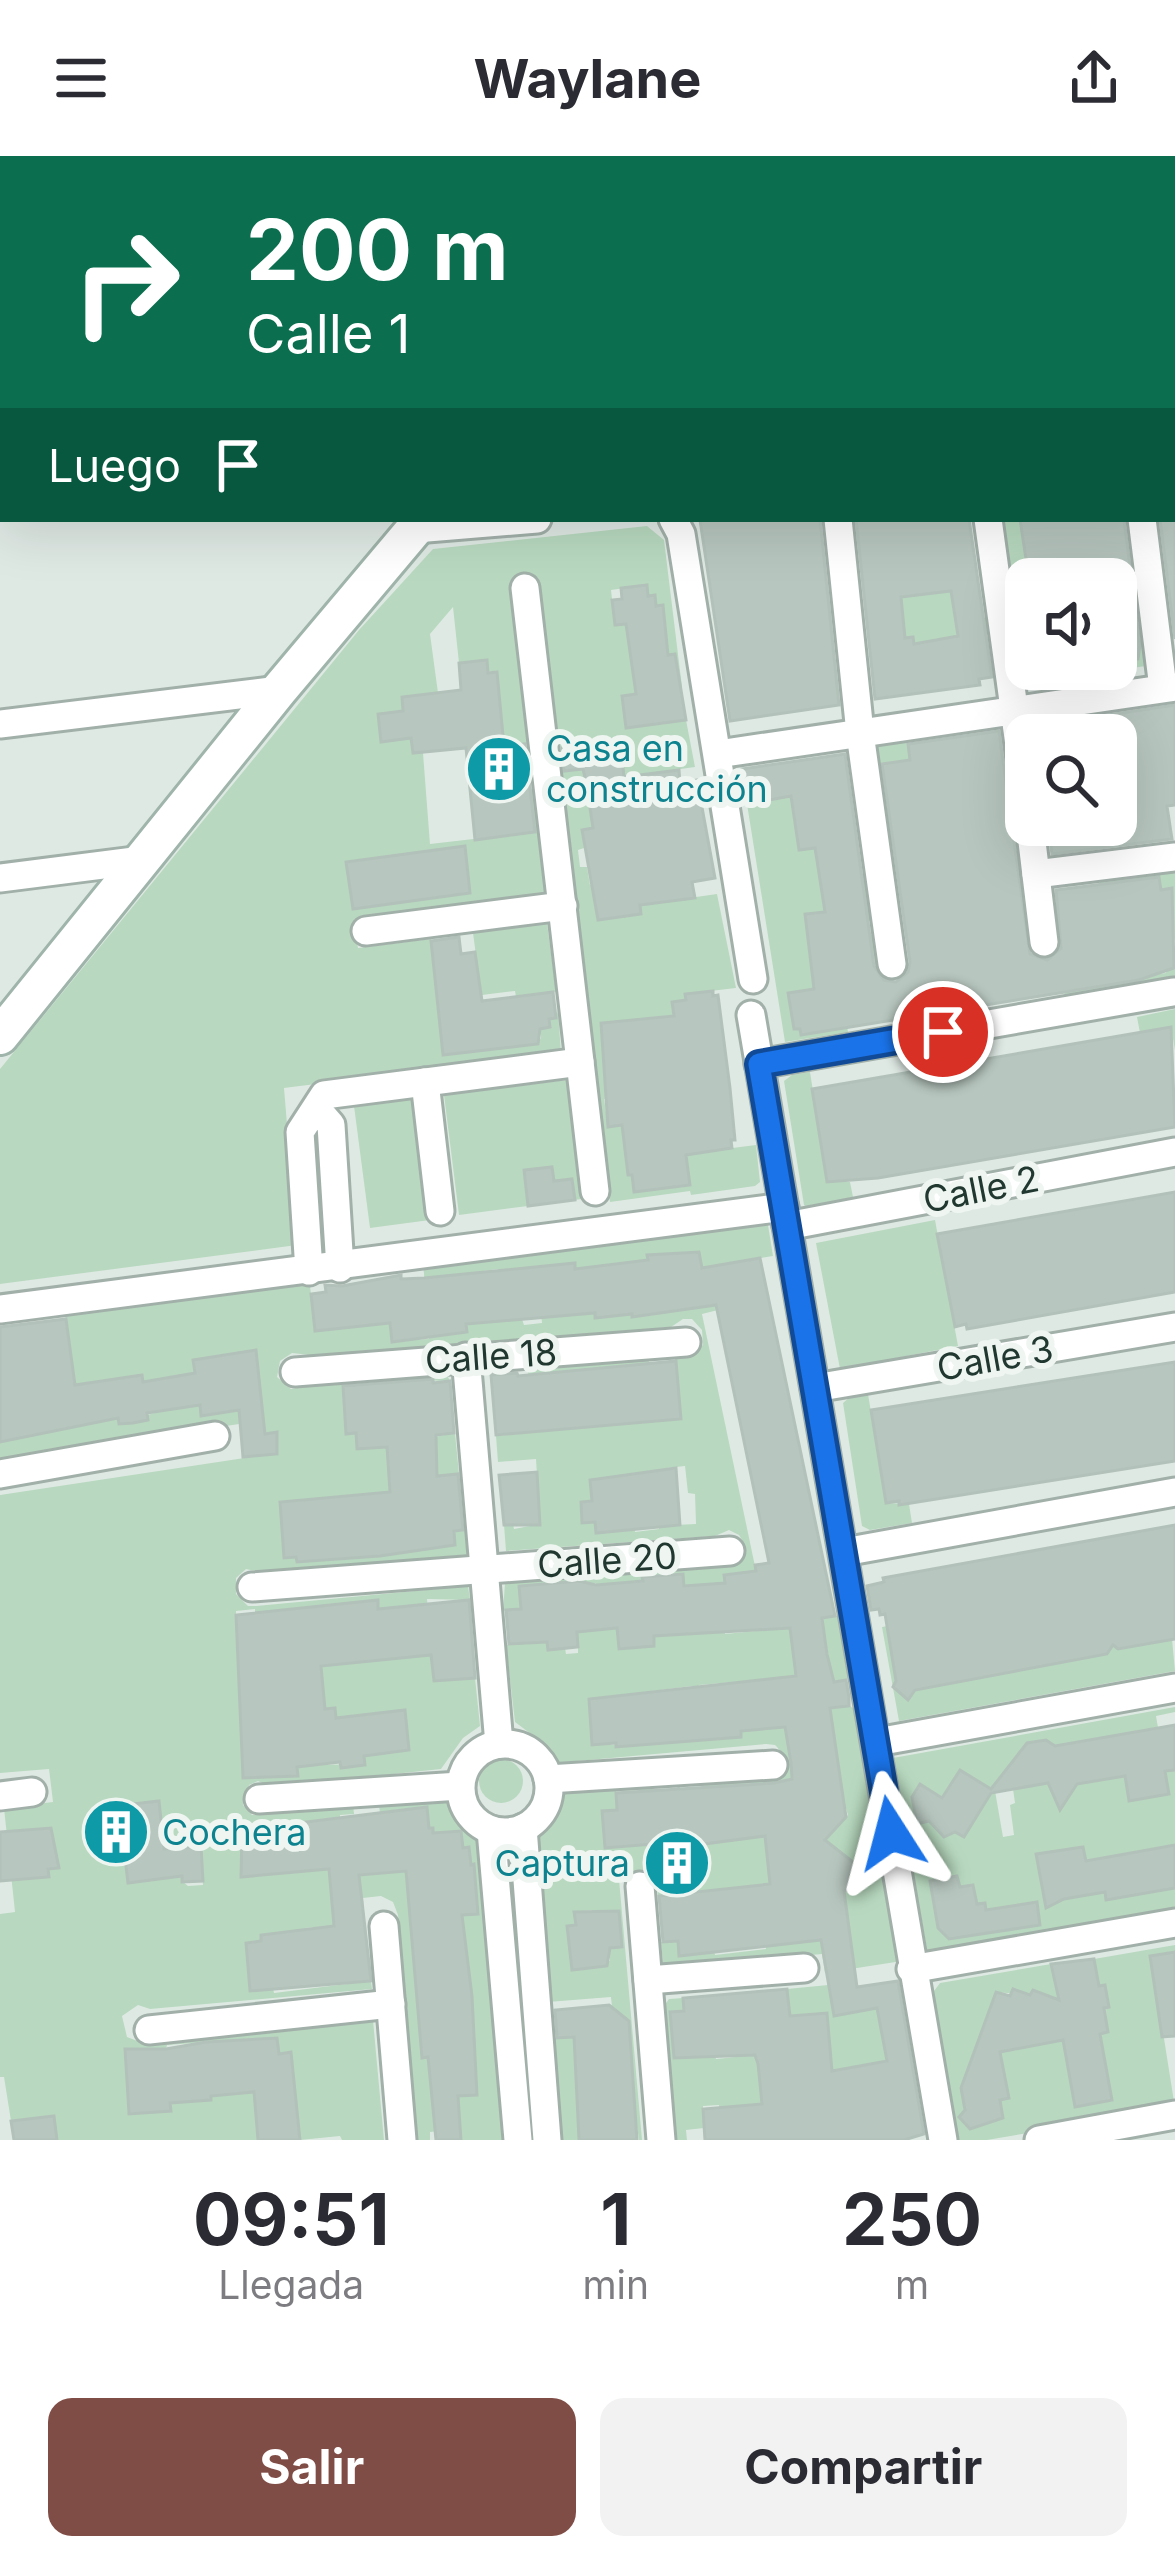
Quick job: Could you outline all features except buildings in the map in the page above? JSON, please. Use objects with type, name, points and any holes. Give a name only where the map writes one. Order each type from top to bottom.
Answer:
[{"type":"main road","points":[[0,1036],[419,524]]},
{"type":"street","points":[[419,524],[466,522]]},
{"type":"street","points":[[675,522],[681,534],[753,979]]},
{"type":"street","points":[[838,522],[860,733],[892,964]]},
{"type":"street","points":[[988,522],[1015,712]]},
{"type":"street","points":[[718,754],[1169,688],[1142,522]]},
{"type":"street","points":[[525,588],[595,1191]]},
{"type":"street","points":[[0,724],[279,690]]},
{"type":"street","points":[[1033,846],[1044,942]]},
{"type":"street","points":[[1036,874],[1175,857]]},
{"type":"street","points":[[0,878],[142,860]]},
{"type":"street","points":[[366,931],[563,906]]},
{"type":"street","points":[[759,1064],[1173,992]]},
{"type":"street","points":[[751,1015],[943,2140]]},
{"type":"street","points":[[339,1260],[331,1125],[317,1109],[317,1100],[324,1095],[580,1062]]},
{"type":"street","points":[[425,1082],[440,1211]]},
{"type":"street","points":[[308,1264],[301,1132],[317,1109]]},
{"type":"street","name":"Calle 2","points":[[308,1264],[784,1208],[1175,1152]]},
{"type":"street","points":[[0,1291],[308,1264]]},
{"type":"street","points":[[0,1309],[308,1264]]},
{"type":"street","name":"Calle 3","points":[[815,1388],[1175,1328]]},
{"type":"street","name":"Calle 18","points":[[295,1372],[686,1342]]},
{"type":"street","points":[[466,1357],[499,1744]]},
{"type":"street","points":[[0,1474],[215,1436]]},
{"type":"street","points":[[844,1552],[1175,1492]]},
{"type":"street","name":"Calle 20","points":[[252,1587],[730,1551]]},
{"type":"street","points":[[877,1742],[1175,1688]]},
{"type":"street","points":[[499,1744],[536,1756],[548,1779],[544,1808],[524,1828],[491,1830],[468,1814],[460,1786],[468,1763],[499,1744]]},
{"type":"street","points":[[548,1779],[773,1766]]},
{"type":"street","points":[[259,1799],[460,1786]]},
{"type":"street","points":[[0,1796],[32,1792]]},
{"type":"street","points":[[491,1830],[518,2140],[547,2139],[524,1828]]},
{"type":"street","points":[[640,1886],[661,2140]]},
{"type":"street","points":[[911,1969],[1175,1923]]},
{"type":"street","points":[[384,1926],[402,2140]]},
{"type":"street","points":[[648,1980],[804,1968]]},
{"type":"street","points":[[148,2030],[391,2004]]},
{"type":"street","points":[[1039,2140],[1175,2115]]},
{"type":"green space","points":[[997,522],[1023,522],[1026,558],[1005,558],[1005,563]]},
{"type":"green space","points":[[647,526],[664,540],[682,687],[623,696],[625,727],[686,720],[695,767],[631,776],[647,904],[717,894],[736,988],[685,994],[685,1000],[672,1002],[673,1015],[601,1023],[606,1090],[617,1096],[604,1099],[608,1126],[671,1118],[677,1155],[756,1145],[760,1182],[691,1195],[690,1191],[610,1202],[538,577],[510,581],[527,744],[466,749],[501,708],[497,673],[459,663],[453,607],[430,634],[438,693],[403,697],[403,711],[378,714],[410,730],[413,753],[423,753],[430,844],[535,832],[533,812],[514,792],[533,789],[546,894],[354,919],[358,948],[431,939],[436,983],[480,985],[473,933],[547,923],[556,992],[482,995],[444,1054],[537,1044],[540,1029],[550,1027],[549,1019],[556,1018],[558,1011],[561,1053],[284,1088],[297,1245],[0,1284],[0,1069],[359,630],[433,549]],"holes":[[[646,585],[648,596],[655,595],[656,606],[663,606],[664,619],[615,625],[611,590]],[[674,654],[661,687],[635,690],[631,658]],[[620,740],[624,777],[585,782],[583,769],[568,770],[566,746]],[[591,813],[637,880],[640,914],[598,919],[593,885],[587,867],[580,867],[578,850],[584,848],[582,831],[593,828]],[[465,847],[470,892],[431,897],[425,851]],[[346,862],[394,903],[353,908]]]},
{"type":"green space","points":[[897,565],[951,591],[956,622],[988,618],[990,634],[915,648],[913,637],[895,639],[904,628]]},
{"type":"green space","points":[[1143,645],[1146,666],[1137,667],[1137,646]]},
{"type":"green space","points":[[907,738],[910,760],[881,765],[886,807],[947,835],[882,844],[870,744]]},
{"type":"green space","points":[[792,796],[799,850],[815,848],[855,876],[869,874],[882,970],[876,971],[873,951],[853,953],[851,938],[872,935],[870,921],[851,923],[849,909],[806,914],[813,978],[839,976],[848,1032],[785,1042],[747,804]],"holes":[[[788,994],[828,1030],[802,1035],[794,1029]]]},
{"type":"green space","points":[[1175,864],[1175,941],[1148,943],[1154,975],[1166,973],[1175,951],[1175,978],[1064,996],[1076,947],[1058,950],[1054,922],[1071,920],[1102,899],[1099,874]],"holes":[[[1159,878],[1161,890],[1172,888],[1174,910],[1165,912],[1139,881]]]},
{"type":"green space","points":[[1175,1009],[1175,1050],[1171,1027],[1140,1033],[1137,1017]]},
{"type":"green space","points":[[810,1072],[827,1181],[850,1182],[854,1202],[811,1209],[804,1205],[784,1081]]},
{"type":"green space","points":[[567,1080],[581,1199],[575,1200],[572,1179],[554,1181],[552,1167],[528,1206],[459,1215],[444,1095]]},
{"type":"green space","points":[[415,1099],[430,1220],[370,1228],[354,1106]]},
{"type":"green space","points":[[760,1218],[768,1225],[773,1256],[719,1265],[726,1308],[702,1314],[756,1571],[724,1575],[725,1634],[767,1630],[819,1597],[823,1618],[848,1614],[854,1659],[847,1680],[821,1683],[829,1659],[825,1635],[792,1638],[797,1686],[778,1678],[699,1685],[699,1696],[693,1697],[692,1686],[590,1699],[592,1744],[631,1746],[714,1731],[716,1739],[740,1737],[741,1731],[784,1720],[799,1826],[837,1827],[848,1815],[821,1725],[829,1708],[850,1706],[864,1717],[902,1961],[825,1973],[822,1954],[668,1969],[663,1963],[661,1942],[678,1941],[680,1956],[704,1954],[703,1944],[713,1943],[715,1955],[766,1949],[764,1931],[820,1936],[823,1954],[851,1950],[794,1879],[857,1889],[854,1862],[837,1849],[770,1884],[658,1896],[656,1876],[619,1879],[639,2140],[621,2015],[612,2007],[611,1997],[548,2002],[533,1833],[559,1793],[773,1777],[782,1770],[783,1758],[775,1745],[766,1744],[555,1763],[543,1743],[515,1722],[506,1645],[539,1642],[546,1625],[548,1649],[578,1653],[578,1639],[568,1639],[567,1623],[600,1630],[596,1583],[520,1586],[521,1609],[503,1611],[505,1583],[730,1566],[742,1560],[745,1545],[729,1530],[715,1536],[506,1551],[504,1525],[513,1524],[514,1529],[540,1524],[536,1459],[498,1462],[496,1436],[680,1419],[675,1359],[649,1361],[602,1380],[600,1368],[529,1384],[528,1369],[676,1355],[687,1358],[703,1345],[702,1330],[692,1319],[683,1319],[671,1327],[318,1356],[292,1353],[280,1361],[277,1377],[291,1389],[342,1380],[346,1433],[356,1433],[357,1448],[381,1377],[445,1371],[450,1381],[414,1380],[419,1440],[455,1433],[459,1474],[436,1476],[396,1553],[455,1545],[454,1531],[465,1530],[467,1555],[264,1573],[246,1569],[236,1578],[236,1594],[248,1606],[256,1606],[468,1586],[470,1600],[427,1599],[434,1680],[475,1678],[480,1726],[463,1738],[441,1769],[271,1787],[258,1781],[249,1785],[243,1805],[252,1815],[353,1804],[354,1814],[340,1815],[340,1822],[291,1822],[291,1840],[243,1830],[241,1876],[312,1871],[312,1861],[359,1875],[384,1873],[379,1802],[447,1798],[457,1816],[479,1833],[502,2140],[461,2140],[459,2129],[430,2132],[430,2140],[417,2140],[398,1915],[393,1902],[381,1896],[363,1898],[365,1924],[261,1935],[261,1941],[246,1944],[250,1991],[273,1989],[274,1993],[371,1981],[372,1989],[150,2009],[138,2005],[122,2016],[127,2037],[140,2042],[152,2037],[373,2020],[384,2140],[342,2140],[340,2136],[300,2140],[297,2118],[257,2122],[258,2140],[57,2140],[53,2115],[11,2121],[4,2077],[0,2077],[0,1914],[15,1912],[4,1808],[53,1802],[49,1769],[0,1773],[0,1495],[277,1453],[276,1432],[241,1437],[239,1424],[0,1461],[0,1442],[64,1429],[62,1416],[74,1378],[64,1307],[309,1277],[315,1330],[366,1316],[367,1326],[387,1323],[386,1312],[408,1340],[429,1339],[430,1329],[467,1332],[464,1307],[522,1319],[524,1325],[542,1323],[541,1312],[559,1316],[594,1309],[595,1317],[631,1308],[633,1317],[653,1315],[648,1260],[575,1269],[574,1263],[499,1277],[498,1269],[425,1285],[423,1263],[689,1233]],"holes":[[[141,1375],[143,1382],[163,1379],[164,1411],[120,1424],[118,1418],[96,1421],[113,1379]],[[685,1466],[688,1493],[695,1494],[696,1524],[675,1525],[659,1513],[659,1529],[635,1532],[634,1527],[596,1532],[595,1522],[582,1522],[581,1502],[592,1501],[591,1480],[654,1470],[667,1477],[667,1468]],[[350,1496],[346,1558],[297,1562],[296,1557],[284,1558],[280,1502]],[[682,1574],[684,1586],[717,1583],[719,1608],[654,1636],[654,1646],[620,1649],[614,1584],[643,1581],[648,1576],[649,1588],[662,1587],[662,1575]],[[377,1600],[378,1609],[391,1608],[321,1666],[322,1688],[284,1648],[352,1602]],[[255,1609],[281,1656],[237,1658],[236,1611]],[[334,1708],[365,1764],[319,1765],[296,1755],[297,1776],[277,1777],[276,1765],[264,1777],[243,1778],[241,1730]],[[754,1783],[760,1836],[735,1804],[733,1785]],[[701,1784],[721,1843],[684,1842],[680,1787]],[[677,1785],[680,1821],[655,1806],[654,1787]],[[638,1790],[641,1825],[605,1848],[602,1812],[617,1810],[616,1791]],[[158,1801],[164,1854],[110,1859],[106,1817],[133,1814],[133,1804]],[[426,1807],[429,1828],[452,1849],[469,1848],[478,1913],[462,1915],[463,1963],[469,1964],[476,2095],[433,2098],[436,2062],[420,2016],[423,1989],[415,1981],[401,1810]],[[200,1846],[203,1885],[188,1886],[182,1881],[180,1848]],[[575,1912],[596,1913],[603,1950],[610,1950],[610,1961],[572,1965],[567,1927],[576,1925]],[[277,2038],[279,2054],[291,2053],[293,2085],[170,2103],[170,2111],[128,2113],[125,2048],[166,2049],[167,2045],[194,2043],[195,2047]]]},
{"type":"green space","points":[[935,1220],[958,1346],[840,1369],[816,1243]]},
{"type":"green space","points":[[868,1394],[886,1503],[909,1504],[912,1523],[870,1530],[862,1526],[843,1403]]},
{"type":"green space","points":[[1174,1573],[1175,1579],[890,1647],[893,1687],[908,1699],[927,1673],[938,1686],[1093,1656],[1107,1653],[1113,1645],[1119,1649],[1133,1633],[1172,1639],[1175,1671],[899,1721],[882,1627]]},
{"type":"green space","points":[[1175,1707],[1175,1712],[1156,1716],[1160,1739],[1084,1783],[1125,1776],[1130,1801],[1169,1794],[1165,1771],[1175,1770],[1175,1845],[1099,1859],[1175,1888],[1175,1910],[928,1955],[893,1758]],"holes":[[[1046,1740],[1074,1763],[1076,1785],[1060,1809],[1046,1772],[1013,1789],[1014,1835],[1003,1837],[994,1785],[1009,1782],[1007,1768],[1027,1743]]]},
{"type":"green space","points":[[501,1759],[517,1765],[523,1781],[517,1797],[501,1803],[485,1797],[479,1781],[485,1765]]},
{"type":"green space","points":[[1175,1945],[1175,1952],[1151,1956],[1175,2108],[987,2140],[958,2140],[931,1995],[940,1983],[1051,1964],[1062,2018],[1048,1996],[1033,1990],[1030,1995],[996,1992],[988,2025],[983,2025],[972,2057],[1107,2032],[1105,1985],[1098,1986],[1094,1959]]},
{"type":"green space","points":[[828,1985],[834,2016],[877,2008],[881,2029],[907,2025],[912,2056],[858,2068],[788,2093],[722,2139],[719,2105],[703,2106],[704,2128],[686,2130],[687,2140],[676,2140],[664,2006],[669,1999],[683,1998],[684,2011],[670,2013],[674,2057],[714,2040],[716,2059],[755,2055],[757,2064],[831,2052],[828,2018],[790,2022],[787,1989]]},
{"type":"green space","points":[[574,2037],[579,2140],[557,2140],[551,2038]]},
{"type":"place","name":"Casa en construcción","points":[[499,769]]},
{"type":"place","name":"Cochera","points":[[116,1832]]},
{"type":"place","name":"Captura","points":[[677,1863]]},
{"type":"route","points":[[891,1833],[759,1064],[943,1032]]}]
